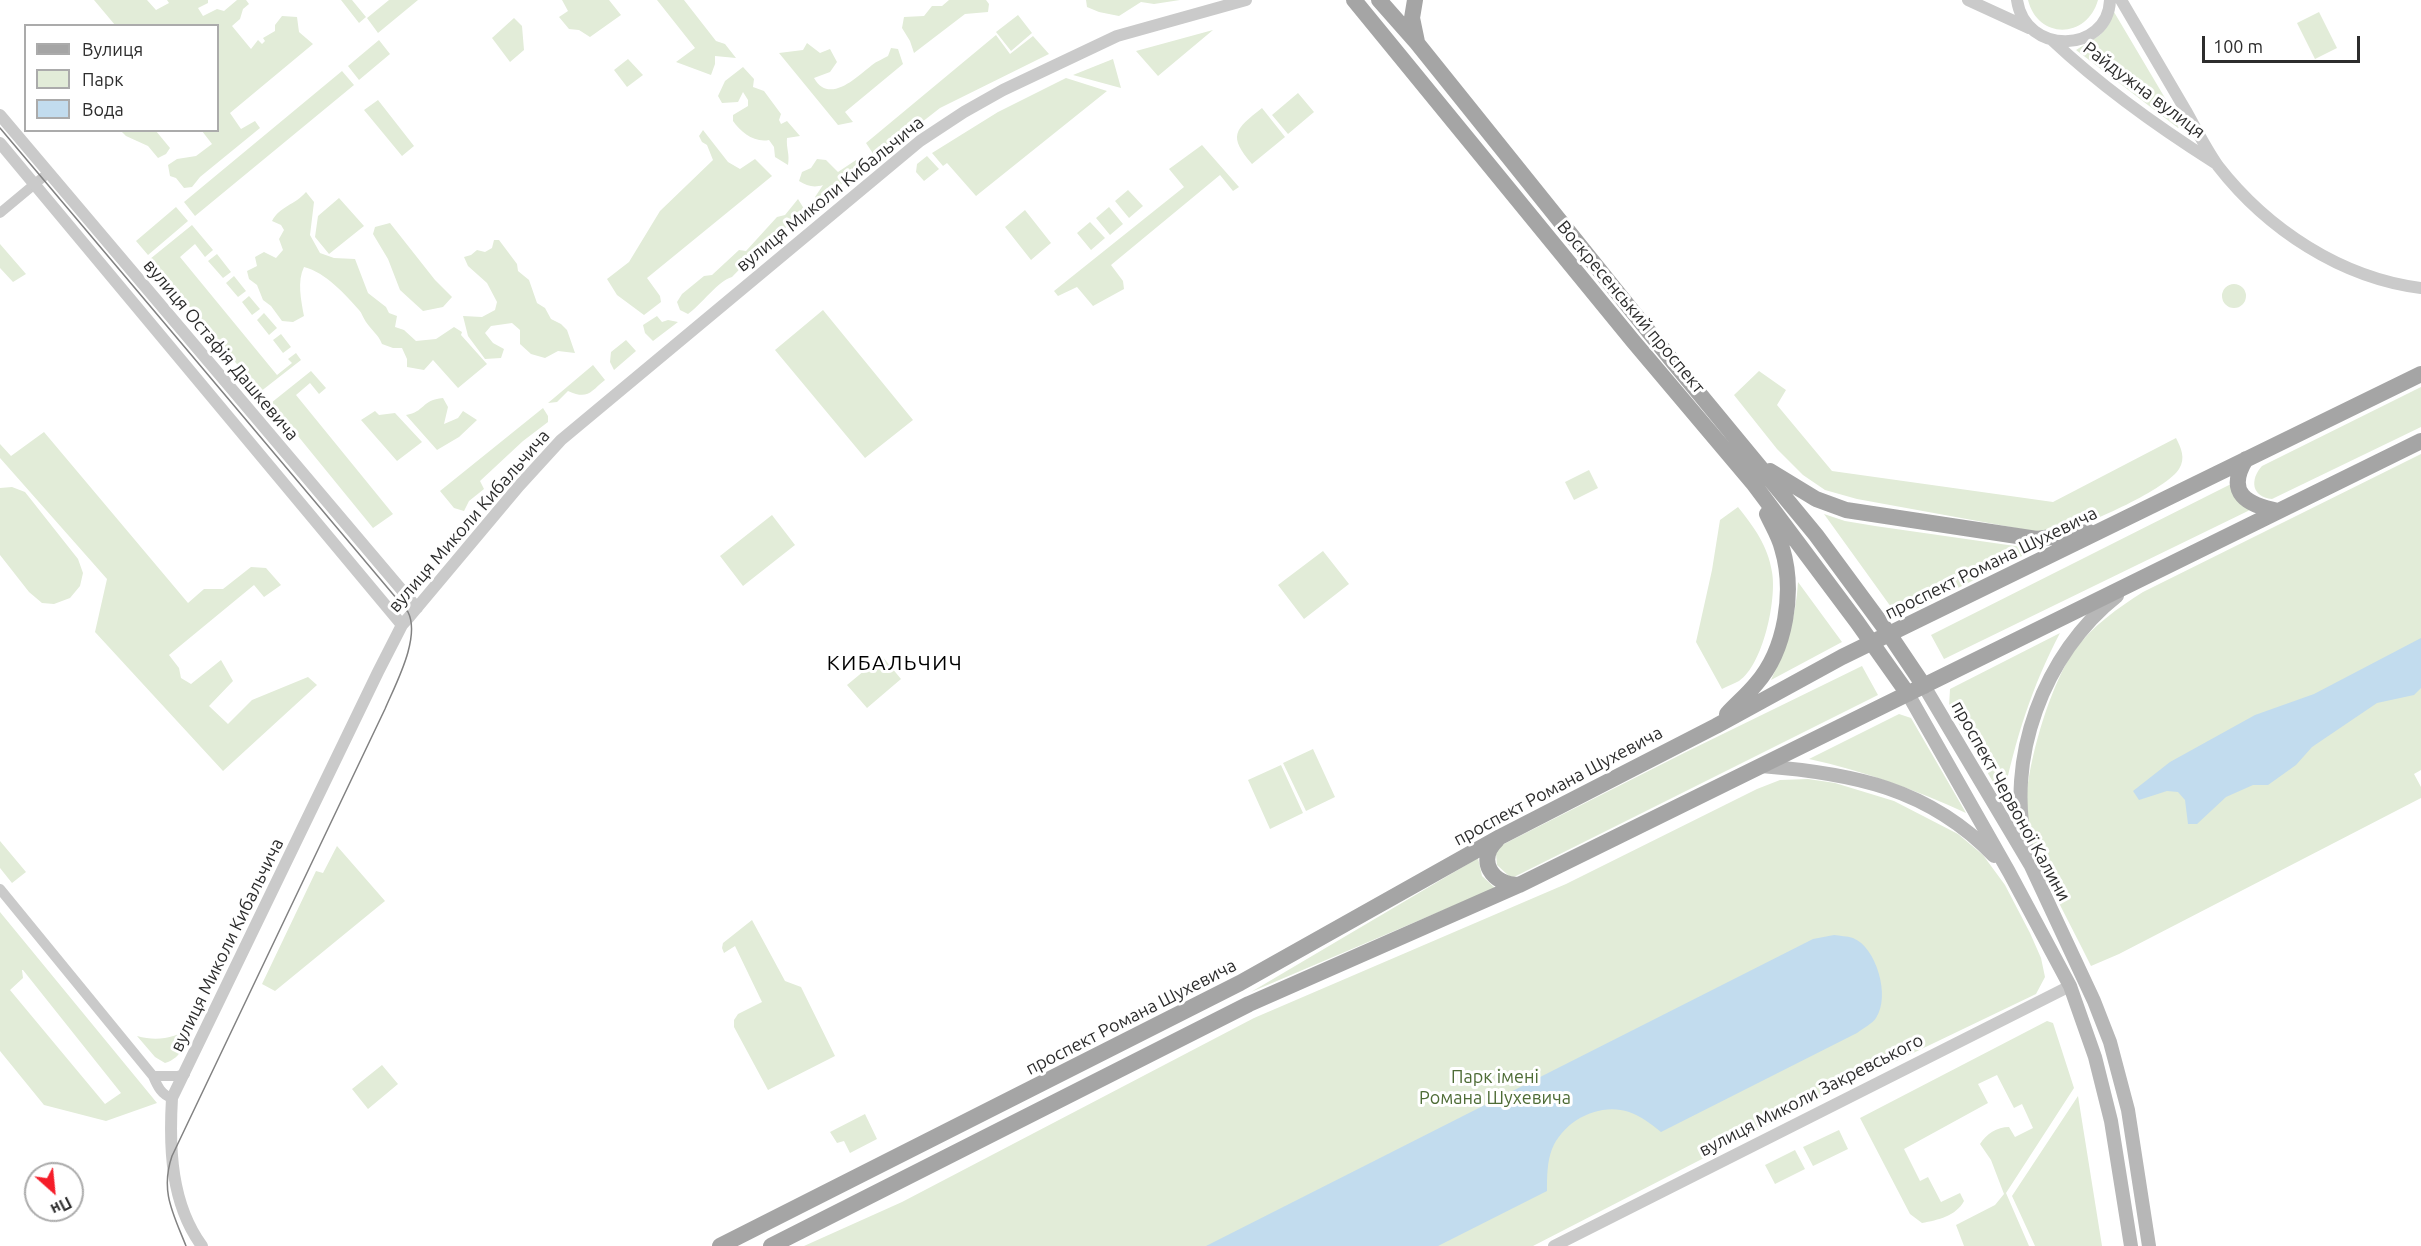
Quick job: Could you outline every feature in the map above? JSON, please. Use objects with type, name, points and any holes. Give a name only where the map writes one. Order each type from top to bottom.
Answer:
[{"type":"main road","name":"Воскресенський проспект","points":[[1354,0],[1633,341],[1753,483],[1908,694]]},
{"type":"main road","name":"Воскресенський проспект","points":[[1379,0],[1417,43],[1816,535],[1924,686]]},
{"type":"main road","points":[[1415,0],[1412,18],[1417,43]]},
{"type":"main road","name":"проспект Романа Шухевича","points":[[720,1246],[1240,983],[1500,837],[1716,726],[1872,642],[2421,374]]},
{"type":"main road","points":[[771,1246],[1249,1004],[1519,885],[2421,441]]},
{"type":"main road","points":[[2246,459],[2238,476],[2240,492],[2251,504],[2278,511]]},
{"type":"main road","points":[[1756,463],[1816,499],[1846,510],[2037,539],[2107,529]]},
{"type":"main road","points":[[1716,726],[1757,683],[1766,669],[1780,640],[1786,613],[1788,574],[1782,546],[1753,483]]},
{"type":"main road","points":[[2031,866],[2022,830],[2019,782],[2036,709],[2072,643],[2106,604],[2137,580]]},
{"type":"main road","name":"проспект Червоної Калини","points":[[1924,686],[2031,866],[2084,978],[2110,1042],[2128,1110],[2149,1246]]},
{"type":"main road","name":"проспект Червоної Калини","points":[[1908,694],[2009,872],[2070,986],[2095,1057],[2111,1121],[2131,1246]]},
{"type":"main road","points":[[1759,766],[1810,770],[1843,776],[1908,795],[1948,816],[1964,828],[2009,872]]},
{"type":"main road","points":[[1500,837],[1490,847],[1487,855],[1491,871],[1503,883],[1519,885]]},
{"type":"street","name":"вулиця Миколи Кибальчича","points":[[202,1246],[185,1218],[176,1188],[171,1135],[172,1098],[402,625],[519,486],[561,440],[920,141],[1003,90],[1117,36],[1246,0]]},
{"type":"street","points":[[1968,0],[2030,28]]},
{"type":"street","points":[[2017,0],[2023,19],[2030,28]]},
{"type":"street","points":[[2053,41],[2068,42],[2082,39],[2095,31],[2105,19],[2110,0]]},
{"type":"street","name":"Райдужна вулиця","points":[[2121,0],[2217,164],[2265,215],[2307,246],[2362,274],[2397,285],[2421,288]]},
{"type":"street","name":"Райдужна вулиця","points":[[2030,28],[2040,37],[2053,41],[2081,68],[2170,135],[2217,164]]},
{"type":"street","name":"вулиця Остафія Дашкевича","points":[[0,115],[417,608]]},
{"type":"street","name":"вулиця Остафія Дашкевича","points":[[0,143],[402,625]]},
{"type":"street","points":[[0,213],[48,173]]},
{"type":"street","points":[[0,889],[153,1076],[159,1089],[172,1098]]},
{"type":"street","name":"вулиця Миколи Закревського","points":[[1554,1246],[2084,978]]},
{"type":"street","points":[[153,1076],[185,1074]]},
{"type":"street","points":[[159,1089],[159,1083],[168,1076]]},
{"type":"green space","points":[[94,0],[147,0],[156,10],[169,3],[167,0],[208,0],[208,3],[198,8],[203,16],[217,9],[224,11],[237,0],[246,0],[249,4],[243,9],[240,19],[232,26],[251,49],[258,40],[262,44],[265,41],[263,38],[275,31],[275,25],[282,16],[297,17],[299,32],[313,44],[230,113],[241,129],[255,121],[260,128],[200,177],[192,187],[184,188],[176,178],[170,176],[168,165],[177,159],[196,156],[212,144],[203,132],[219,132],[219,24],[114,24]]},
{"type":"green space","points":[[341,0],[352,0],[366,17],[359,23]]},
{"type":"green space","points":[[389,0],[418,0],[378,33],[367,18]]},
{"type":"green space","points":[[562,0],[609,0],[621,15],[590,37],[579,30],[569,29],[559,17],[568,11]]},
{"type":"green space","points":[[657,0],[684,0],[716,41],[725,44],[736,58],[715,56],[711,75],[676,62],[695,48]]},
{"type":"green space","points":[[949,0],[986,0],[989,4],[988,12],[965,14],[914,53],[902,28],[904,17],[924,16],[932,6],[942,6]]},
{"type":"green space","points":[[1086,0],[1180,0],[1154,4],[1141,2],[1119,16],[1087,7]]},
{"type":"green space","points":[[2028,0],[2098,0],[2092,13],[2084,22],[2074,28],[2063,30],[2052,28],[2042,22],[2033,13]]},
{"type":"green space","points":[[2114,12],[2181,125],[2178,128],[2076,50],[2100,35],[2109,24]]},
{"type":"green space","points":[[2319,12],[2337,48],[2315,59],[2297,23]]},
{"type":"green space","points":[[1018,15],[1032,33],[1011,51],[996,32]]},
{"type":"green space","points":[[514,18],[522,26],[524,50],[510,62],[492,38]]},
{"type":"green space","points":[[1213,30],[1158,76],[1136,51]]},
{"type":"green space","points":[[996,35],[1010,54],[1033,36],[1049,54],[940,108],[876,158],[866,143]]},
{"type":"green space","points":[[379,40],[390,54],[359,80],[348,66]]},
{"type":"green space","points":[[807,43],[820,53],[830,49],[837,62],[830,72],[814,78],[820,86],[827,89],[835,89],[851,82],[888,56],[891,48],[898,49],[903,64],[845,112],[853,122],[838,125],[779,53],[803,50]]},
{"type":"green space","points":[[628,59],[643,75],[627,87],[614,70]]},
{"type":"green space","points":[[1113,59],[1121,88],[1073,75]]},
{"type":"green space","points":[[743,67],[754,79],[753,87],[764,91],[781,114],[779,120],[781,124],[787,121],[800,136],[787,138],[788,165],[775,157],[774,147],[769,140],[758,140],[748,136],[733,121],[733,115],[748,106],[748,100],[743,92],[738,102],[722,103],[718,96],[725,81]]},
{"type":"green space","points":[[342,71],[354,85],[195,216],[184,202]]},
{"type":"green space","points":[[1066,78],[1107,91],[976,196],[947,163],[943,166],[932,153],[998,112]]},
{"type":"green space","points":[[1298,93],[1314,112],[1288,134],[1272,115]]},
{"type":"green space","points":[[378,100],[414,146],[402,156],[364,110]]},
{"type":"green space","points":[[1262,108],[1285,137],[1252,164],[1240,147],[1237,134],[1245,122]]},
{"type":"green space","points":[[703,130],[728,162],[740,169],[755,159],[772,176],[647,278],[660,296],[661,302],[644,315],[617,295],[607,279],[629,262],[660,211],[713,160],[707,145],[699,136]]},
{"type":"green space","points":[[122,132],[157,132],[170,148],[166,154],[158,158],[148,146]]},
{"type":"green space","points":[[1202,145],[1239,187],[1233,191],[1220,175],[1111,265],[1123,281],[1124,289],[1093,306],[1077,287],[1058,296],[1054,291],[1184,187],[1169,169]]},
{"type":"green space","points":[[927,156],[939,169],[924,181],[916,172],[917,164]]},
{"type":"green space","points":[[817,159],[826,160],[838,172],[856,160],[861,166],[820,204],[815,197],[823,185],[811,186],[799,181],[802,172],[811,168]]},
{"type":"green space","points":[[1128,190],[1143,206],[1129,218],[1115,201]]},
{"type":"green space","points":[[306,192],[314,202],[310,235],[320,253],[334,258],[355,259],[368,293],[386,307],[389,313],[397,316],[395,327],[404,330],[416,341],[436,339],[454,327],[462,332],[461,335],[487,364],[458,388],[433,360],[424,370],[407,367],[407,359],[402,348],[382,344],[360,311],[341,291],[320,274],[304,267],[300,284],[304,316],[293,322],[282,321],[271,306],[263,300],[257,285],[249,279],[247,271],[257,266],[255,257],[264,252],[276,258],[283,250],[279,239],[284,230],[281,225],[272,221],[279,212]]},
{"type":"green space","points":[[339,198],[364,226],[329,254],[315,237],[318,216]]},
{"type":"green space","points":[[798,199],[806,212],[762,246],[732,277],[721,283],[688,314],[680,310],[677,302],[682,294],[704,276],[712,275],[739,250],[746,251],[777,217],[785,215]]},
{"type":"green space","points":[[176,207],[188,221],[148,255],[136,241]]},
{"type":"green space","points":[[1109,207],[1123,224],[1110,235],[1096,218]]},
{"type":"green space","points":[[1025,210],[1051,243],[1031,260],[1005,227]]},
{"type":"green space","points":[[1090,222],[1105,238],[1091,250],[1077,233]]},
{"type":"green space","points":[[390,223],[435,280],[452,297],[443,307],[423,311],[400,290],[388,259],[373,234],[375,227]]},
{"type":"green space","points":[[192,225],[213,250],[205,257],[195,244],[180,257],[277,375],[292,363],[288,359],[296,353],[301,360],[260,392],[150,259]]},
{"type":"green space","points":[[494,240],[499,240],[517,264],[518,271],[529,280],[537,303],[545,308],[551,319],[567,330],[575,353],[558,351],[545,358],[531,354],[520,344],[520,330],[512,323],[491,326],[485,333],[493,343],[504,349],[501,358],[485,359],[468,336],[463,316],[482,317],[495,310],[497,302],[487,283],[468,266],[464,257],[477,250],[485,252],[492,248]]},
{"type":"green space","points":[[0,244],[26,274],[13,282],[0,268]]},
{"type":"green space","points":[[217,254],[231,272],[223,278],[208,261]]},
{"type":"green space","points":[[234,276],[246,291],[238,297],[226,283]]},
{"type":"green space","points":[[2234,284],[2243,287],[2246,296],[2243,305],[2234,308],[2225,305],[2222,296],[2225,287]]},
{"type":"green space","points":[[249,296],[260,309],[252,315],[242,302]]},
{"type":"green space","points":[[823,310],[913,420],[865,458],[775,350]]},
{"type":"green space","points":[[264,313],[277,328],[269,335],[257,320]]},
{"type":"green space","points":[[657,316],[662,322],[668,320],[678,322],[653,341],[645,333],[643,325]]},
{"type":"green space","points":[[281,334],[291,347],[283,353],[273,340]]},
{"type":"green space","points":[[626,340],[636,351],[614,370],[610,362],[611,352]]},
{"type":"green space","points":[[593,365],[605,380],[596,388],[585,395],[568,391],[557,402],[548,403]]},
{"type":"green space","points":[[311,371],[326,388],[319,394],[310,383],[296,395],[393,514],[373,528],[271,403]]},
{"type":"green space","points":[[1759,371],[1786,390],[1777,405],[1832,471],[2053,502],[2176,438],[2181,449],[2182,461],[2172,477],[2144,495],[2091,521],[2058,530],[2038,532],[1857,499],[1825,490],[1803,475],[1777,449],[1734,395]]},
{"type":"green space","points":[[2421,387],[2421,427],[2272,499],[2265,498],[2256,491],[2254,482],[2262,466]]},
{"type":"green space","points":[[443,398],[448,407],[444,424],[458,418],[463,411],[477,420],[459,437],[437,450],[406,415],[417,411],[431,401]]},
{"type":"green space","points":[[543,408],[548,416],[548,422],[523,441],[480,481],[484,489],[469,501],[464,511],[454,508],[440,491]]},
{"type":"green space","points":[[375,411],[379,415],[395,413],[422,442],[397,461],[361,420]]},
{"type":"green space","points":[[44,432],[188,603],[204,589],[223,589],[251,567],[266,568],[281,585],[264,597],[254,585],[169,655],[179,668],[181,678],[191,684],[221,660],[233,681],[209,706],[228,724],[252,700],[308,677],[317,685],[223,771],[95,632],[107,579],[0,458],[0,444],[11,456]]},
{"type":"green space","points":[[2421,454],[2421,770],[2414,774],[2421,787],[2421,798],[2119,954],[2091,966],[2034,851],[2027,825],[2026,807],[2038,735],[2055,687],[2074,651],[2097,626],[2143,592]]},
{"type":"green space","points":[[1589,470],[1598,488],[1574,500],[1565,482]]},
{"type":"green space","points":[[2235,482],[2250,510],[1944,659],[1931,635]]},
{"type":"green space","points":[[12,487],[25,492],[78,559],[83,573],[80,586],[70,598],[54,604],[42,603],[29,592],[0,555],[0,488]]},
{"type":"green space","points":[[1738,507],[1764,545],[1772,572],[1772,598],[1766,631],[1755,661],[1748,673],[1739,681],[1722,689],[1696,642],[1712,570],[1720,520]]},
{"type":"green space","points":[[1824,514],[1845,521],[1875,526],[2036,549],[1914,610],[1905,611],[1891,607]]},
{"type":"green space","points":[[772,515],[795,545],[743,586],[720,556]]},
{"type":"green space","points":[[1323,551],[1349,584],[1304,619],[1278,585]]},
{"type":"green space","points":[[1798,582],[1842,642],[1771,680],[1789,632]]},
{"type":"green space","points":[[2060,633],[2041,673],[2026,714],[2003,799],[1949,707],[1950,689]]},
{"type":"green space","points":[[882,656],[901,679],[867,708],[847,685]]},
{"type":"green space","points":[[1862,666],[1878,695],[1514,877],[1509,876],[1497,865],[1496,854],[1502,845]]},
{"type":"green space","points":[[1899,714],[1911,718],[1966,813],[1889,782],[1809,759]]},
{"type":"green space","points":[[1313,749],[1335,797],[1306,811],[1283,763]]},
{"type":"green space","points":[[1281,765],[1303,813],[1270,829],[1248,780]]},
{"type":"green space","name":"Парк імені Романа Шухевича","points":[[1808,779],[1835,783],[1894,801],[1958,834],[1983,855],[2005,885],[2041,958],[2045,977],[2036,994],[1834,1091],[1533,1246],[804,1246],[902,1202],[1254,1018],[1566,884],[1757,789],[1780,780]]},
{"type":"green space","points":[[0,841],[26,872],[12,883],[0,868]]},
{"type":"green space","points":[[337,846],[385,901],[275,991],[262,984],[316,871],[323,873]]},
{"type":"green space","points":[[1478,858],[1482,876],[1495,888],[1251,992]]},
{"type":"green space","points":[[0,912],[157,1103],[106,1121],[44,1105],[0,1051]],"holes":[[[23,970],[121,1093],[105,1104],[10,990],[23,978]]]},
{"type":"green space","points":[[752,920],[785,981],[801,987],[835,1056],[768,1090],[734,1027],[734,1020],[738,1014],[762,1002],[735,946],[724,953],[722,948],[723,943]]},
{"type":"green space","points":[[2047,1021],[2053,1023],[2074,1088],[2006,1193],[2029,1246],[1964,1246],[1956,1225],[1995,1205],[2004,1194],[1991,1160],[1980,1144],[1989,1134],[2000,1128],[2009,1127],[2015,1137],[2033,1128],[2022,1104],[2014,1108],[1997,1075],[1978,1084],[1988,1103],[1904,1149],[1920,1181],[1928,1177],[1941,1202],[1960,1193],[1964,1201],[1951,1214],[1922,1223],[1910,1214],[1860,1118]]},
{"type":"green space","points":[[193,1027],[186,1044],[176,1057],[165,1063],[155,1057],[137,1036],[152,1039],[166,1038]]},
{"type":"green space","points":[[382,1065],[398,1084],[368,1109],[352,1089]]},
{"type":"green space","points":[[2078,1096],[2102,1246],[2035,1246],[2012,1196]]},
{"type":"green space","points":[[865,1114],[877,1139],[850,1153],[844,1141],[837,1143],[830,1132]]},
{"type":"green space","points":[[1839,1130],[1848,1149],[1813,1166],[1803,1147]]},
{"type":"green space","points":[[1795,1150],[1805,1169],[1775,1184],[1765,1165]]},
{"type":"water","points":[[2421,638],[2421,688],[2414,695],[2377,703],[2312,747],[2296,765],[2268,785],[2253,785],[2226,797],[2197,824],[2188,824],[2185,800],[2178,792],[2167,791],[2139,800],[2133,791],[2170,762],[2255,715],[2314,694]]},
{"type":"water","points":[[1834,935],[1853,938],[1861,943],[1874,961],[1879,973],[1882,997],[1880,1009],[1870,1024],[1857,1033],[1661,1132],[1650,1123],[1629,1112],[1606,1109],[1584,1116],[1565,1130],[1552,1149],[1548,1164],[1547,1191],[1438,1246],[1206,1246],[1813,939]]},
{"type":"tram line","points":[[0,128],[408,612],[411,623],[409,648],[385,709],[172,1156],[167,1180],[168,1191],[186,1246]]},
{"type":"district","name":"КИБАЛЬЧИЧ","points":[[895,663]]}]
